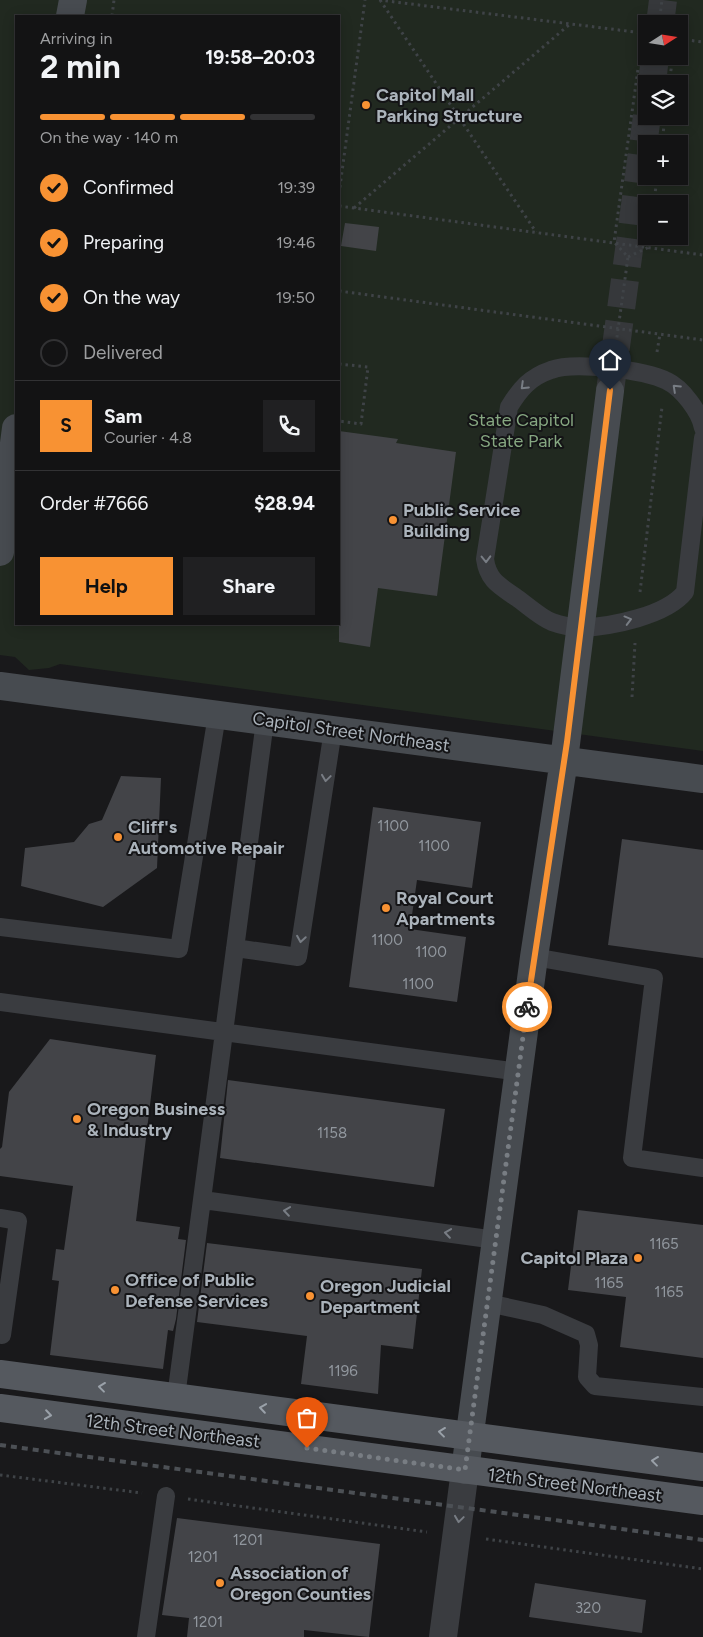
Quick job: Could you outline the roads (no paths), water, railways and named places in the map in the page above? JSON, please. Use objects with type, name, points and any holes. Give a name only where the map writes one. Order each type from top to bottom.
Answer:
[{"type":"main road","name":"12th Street Northeast","points":[[0,1374],[703,1467]]},
{"type":"main road","name":"12th Street Northeast","points":[[0,1408],[703,1502]]},
{"type":"street","points":[[70,15],[72,0]]},
{"type":"street","points":[[443,1637],[534,957],[564,760],[612,380]]},
{"type":"street","points":[[0,552],[15,436]]},
{"type":"street","name":"Capitol Street Northeast","points":[[0,686],[703,779]]},
{"type":"lane","points":[[703,428],[701,420],[683,394],[669,382],[654,375],[612,380],[583,365],[551,370],[533,378],[519,390],[509,407],[485,559],[486,568],[493,582],[551,622],[580,628],[623,622],[666,608],[680,599],[685,592],[703,438]]},
{"type":"lane","points":[[0,927],[179,949],[216,715]]},
{"type":"lane","points":[[176,1397],[265,721]]},
{"type":"lane","points":[[235,948],[298,957],[333,730]]},
{"type":"lane","points":[[534,957],[654,978],[632,1158],[703,1168]]},
{"type":"lane","points":[[0,1002],[519,1072]]},
{"type":"lane","points":[[202,1200],[496,1240]]},
{"type":"lane","points":[[0,1218],[18,1221],[2,1335]]},
{"type":"lane","points":[[488,1303],[543,1315],[586,1334],[589,1345],[587,1378],[595,1386],[703,1397]]},
{"type":"lane","points":[[146,1637],[166,1496]]},
{"type":"tunnel","points":[[661,15],[663,0]]},
{"type":"tunnel","points":[[653,75],[654,65]]},
{"type":"tunnel","points":[[610,391],[646,125]]},
{"type":"railway","points":[[0,1445],[703,1540]]},
{"type":"place","name":"Capitol Mall Parking Structure","points":[[366,105]]},
{"type":"place","name":"Public Service Building","points":[[393,520]]},
{"type":"place","name":"Cliff's Automotive Repair","points":[[118,837]]},
{"type":"place","name":"Royal Court Apartments","points":[[386,908]]},
{"type":"place","name":"Oregon Business & Industry","points":[[77,1119]]},
{"type":"place","name":"Capitol Plaza","points":[[638,1258]]},
{"type":"place","name":"Office of Public Defense Services","points":[[115,1290]]},
{"type":"place","name":"Oregon Judicial Department","points":[[310,1296]]},
{"type":"place","name":"Association of Oregon Counties","points":[[220,1583]]},
{"type":"park label","name":"State Capitol State Park","points":[[521,430]]}]
